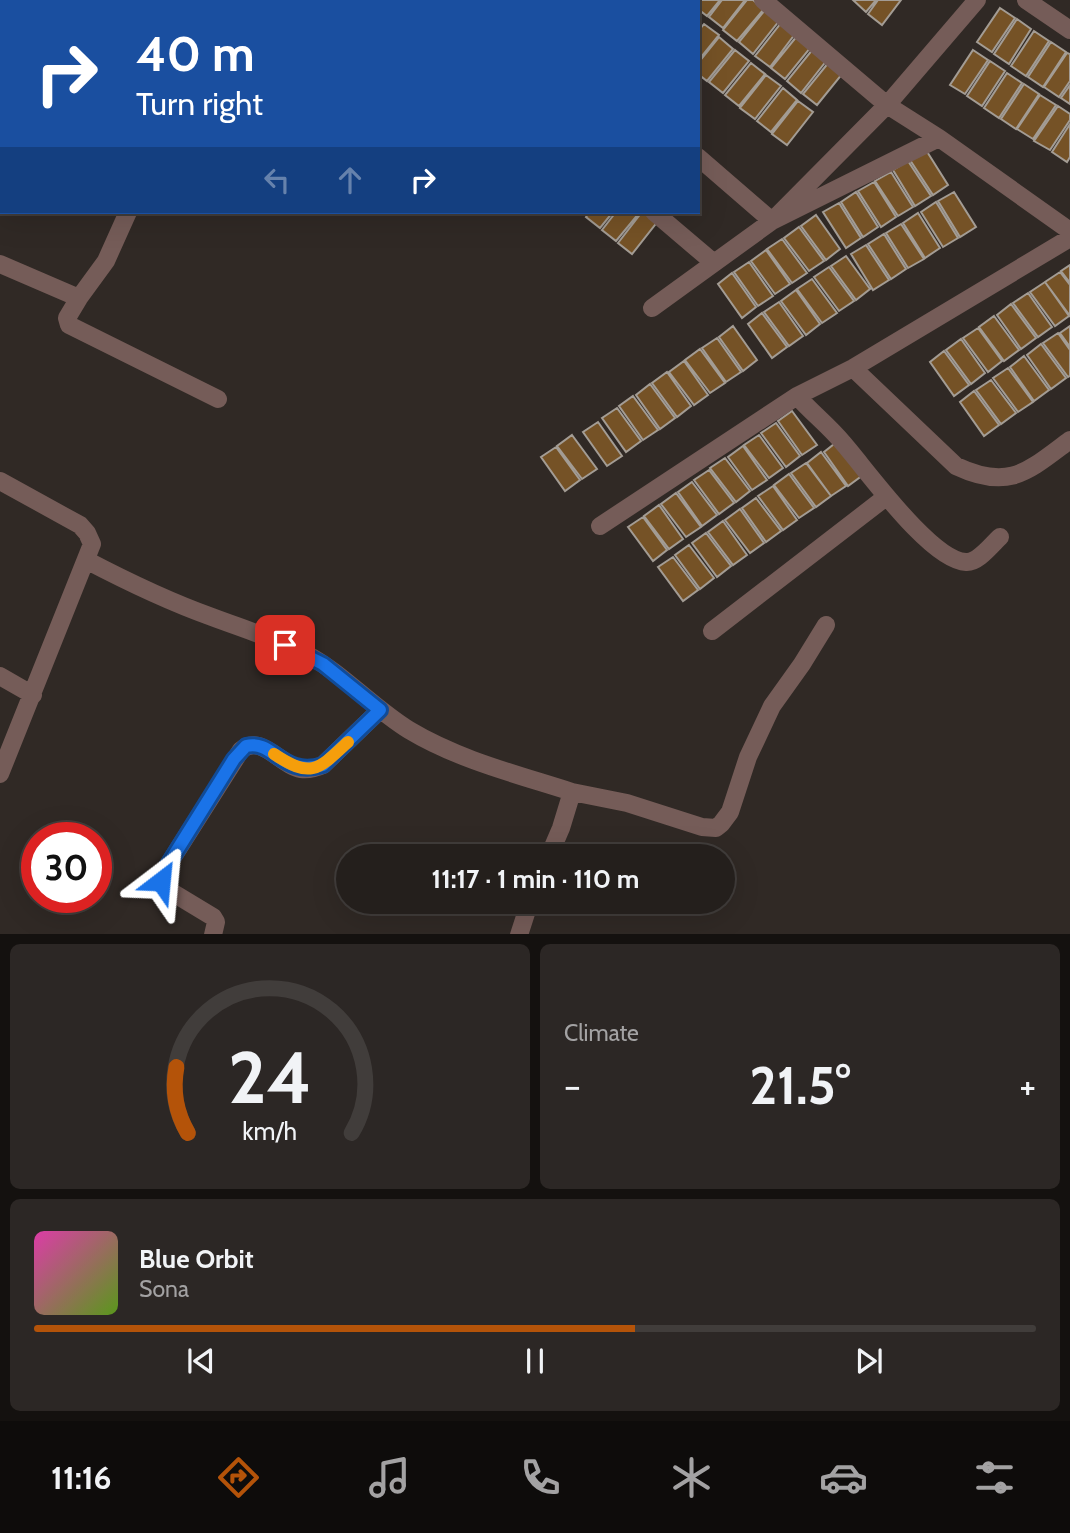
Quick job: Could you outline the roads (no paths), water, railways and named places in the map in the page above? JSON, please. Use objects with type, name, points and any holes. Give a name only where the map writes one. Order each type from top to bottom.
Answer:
[{"type":"street","points":[[764,0],[887,105],[939,138],[1070,231]]},
{"type":"street","points":[[772,222],[887,105],[977,0]]},
{"type":"street","points":[[1026,0],[1070,30]]},
{"type":"street","points":[[652,309],[772,222],[939,138]]},
{"type":"street","points":[[700,159],[772,222]]},
{"type":"street","points":[[127,214],[106,261],[67,318],[69,325],[218,400]]},
{"type":"street","points":[[656,214],[714,263]]},
{"type":"street","points":[[600,526],[797,396],[853,368],[1070,238]]},
{"type":"street","points":[[0,264],[79,298]]},
{"type":"street","points":[[853,368],[956,466],[986,478],[1017,475],[1033,467],[1070,440]]},
{"type":"street","points":[[797,396],[844,443],[886,497],[928,539],[956,560],[973,561],[1000,537]]},
{"type":"street","points":[[0,481],[80,525],[92,544],[0,774]]},
{"type":"street","points":[[712,631],[886,497]]},
{"type":"street","points":[[86,560],[199,612],[306,654],[323,664],[380,710],[430,743],[457,756],[572,792],[616,801],[702,827],[716,828],[730,812],[748,757],[772,706],[803,664],[826,625]]},
{"type":"street","points":[[0,676],[33,695]]},
{"type":"street","points":[[213,934],[216,922],[213,917],[165,887],[161,876],[241,750],[252,745],[259,746],[294,767],[313,768],[323,765],[380,710]]},
{"type":"street","points":[[554,844],[572,792]]},
{"type":"street","points":[[519,934],[526,914]]}]
